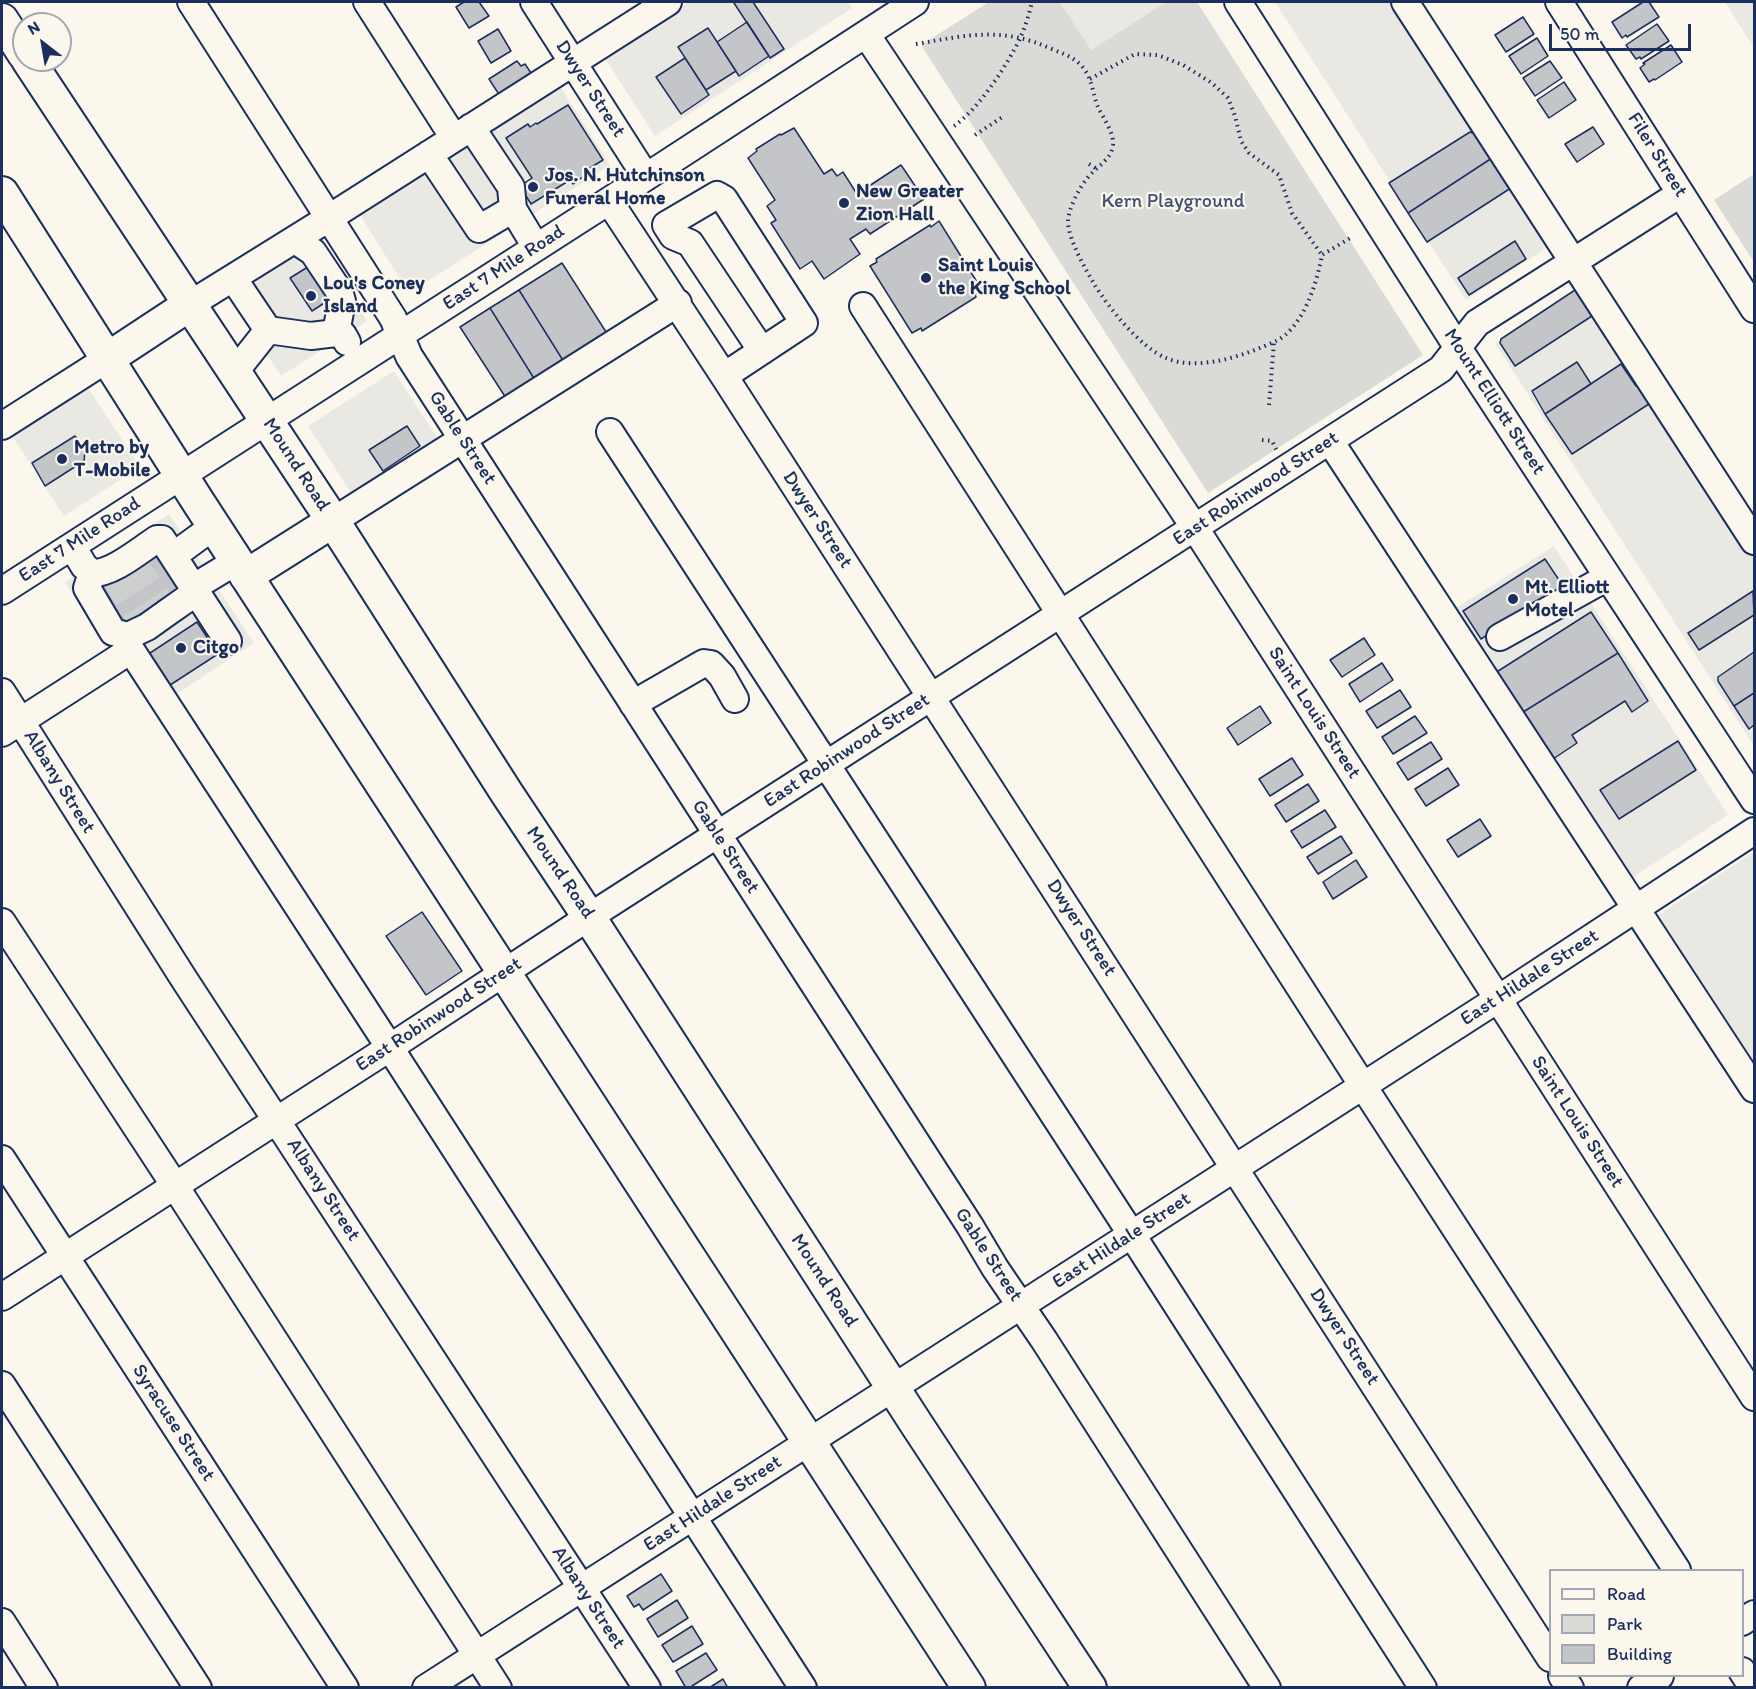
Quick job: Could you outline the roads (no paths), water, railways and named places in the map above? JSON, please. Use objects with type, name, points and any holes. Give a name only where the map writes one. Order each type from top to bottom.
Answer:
[{"type":"main road","points":[[2,20],[12,35]]},
{"type":"main road","name":"Mound Road","points":[[36,72],[333,521],[506,792],[1090,1688]]},
{"type":"main road","points":[[2,193],[181,475],[969,1688]]},
{"type":"main road","points":[[107,359],[189,305]]},
{"type":"main road","points":[[242,568],[333,521]]},
{"type":"street","name":"Gable Street","points":[[191,2],[393,318],[409,356],[1267,1688]]},
{"type":"street","points":[[367,2],[463,132],[511,187],[513,209],[536,248]]},
{"type":"street","name":"Dwyer Street","points":[[534,2],[646,177]]},
{"type":"street","points":[[189,305],[668,2]]},
{"type":"street","name":"Mount Elliott Street","points":[[1238,2],[1458,348],[1755,800]]},
{"type":"street","points":[[1405,2],[1755,541]]},
{"type":"street","name":"Filer Street","points":[[1559,2],[1755,309]]},
{"type":"street","name":"East 7 Mile Road","points":[[2,591],[866,34],[902,5]]},
{"type":"street","name":"Saint Louis Street","points":[[866,34],[1196,528],[1755,1397]]},
{"type":"street","points":[[429,154],[479,229],[513,209]]},
{"type":"street","name":"East Robinwood Street","points":[[2,1297],[1441,369],[1477,323],[1680,194]]},
{"type":"street","points":[[724,376],[804,324],[724,199],[717,195],[666,225],[673,236],[690,243],[762,351]]},
{"type":"street","name":"Dwyer Street","points":[[609,201],[678,303],[1549,1655]]},
{"type":"street","points":[[644,253],[673,236]]},
{"type":"street","points":[[295,240],[313,252],[339,291],[342,301],[336,333]]},
{"type":"street","points":[[233,278],[268,330],[311,336],[336,333],[344,335],[359,361]]},
{"type":"street","points":[[333,521],[678,303]]},
{"type":"street","points":[[863,306],[1363,1086],[1676,1569]]},
{"type":"street","points":[[234,373],[268,330]]},
{"type":"street","points":[[2,426],[107,359]]},
{"type":"street","points":[[610,432],[1423,1688]]},
{"type":"street","points":[[1329,441],[1755,1089]]},
{"type":"street","points":[[122,564],[127,510]]},
{"type":"street","points":[[172,556],[214,526]]},
{"type":"street","points":[[228,641],[194,587],[172,556],[162,539],[157,539],[87,588],[113,632],[128,636],[143,622],[165,608],[188,598],[194,587],[242,568]]},
{"type":"street","points":[[72,546],[84,566],[122,564]]},
{"type":"street","points":[[1500,638],[1608,577]]},
{"type":"street","points":[[11,727],[131,650],[803,1688]]},
{"type":"street","points":[[633,704],[704,663],[711,664],[717,670],[735,699]]},
{"type":"street","name":"Albany Street","points":[[2,692],[11,727],[278,1120],[647,1688]]},
{"type":"street","name":"East Hildale Street","points":[[426,1688],[1236,1168],[1755,831]]},
{"type":"street","points":[[2,922],[498,1688]]},
{"type":"street","name":"Syracuse Street","points":[[2,1159],[345,1688]]},
{"type":"street","points":[[2,1384],[198,1688]]},
{"type":"street","points":[[2,1622],[44,1688]]},
{"type":"street","points":[[1744,1673],[1753,1688]]},
{"type":"street","points":[[1641,1688],[1658,1677]]},
{"type":"tunnel","points":[[134,563],[162,604]]},
{"type":"tunnel","points":[[114,576],[140,618]]},
{"type":"place","name":"Jos. N. Hutchinson Funeral Home","points":[[533,187]]},
{"type":"place","name":"New Greater Zion Hall","points":[[844,203]]},
{"type":"place","name":"Saint Louis the King School","points":[[926,278]]},
{"type":"place","name":"Lou's Coney Island","points":[[311,296]]},
{"type":"place","name":"Metro by T-Mobile","points":[[62,459]]},
{"type":"place","name":"Mt. Elliott Motel","points":[[1513,599]]},
{"type":"place","name":"Citgo","points":[[181,648]]},
{"type":"park label","name":"Kern Playground","points":[[1173,202]]}]
